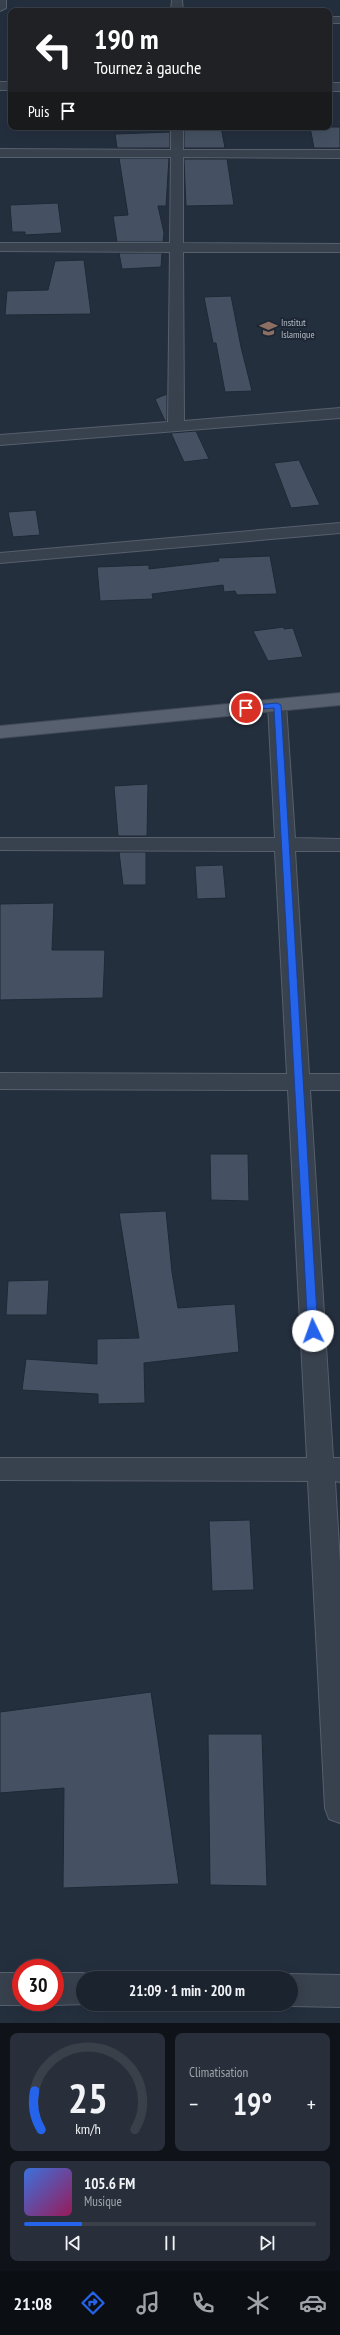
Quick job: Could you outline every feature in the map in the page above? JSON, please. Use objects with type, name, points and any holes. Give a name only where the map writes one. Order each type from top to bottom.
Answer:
[{"type":"main road","points":[[0,732],[340,699]]},
{"type":"street","points":[[0,8],[1,0]]},
{"type":"street","points":[[176,426],[177,130]]},
{"type":"street","points":[[0,153],[340,154]]},
{"type":"street","points":[[0,247],[340,248]]},
{"type":"street","points":[[0,440],[340,413]]},
{"type":"street","points":[[0,558],[340,528]]},
{"type":"street","points":[[277,705],[299,1082],[330,1470],[340,1808]]},
{"type":"street","points":[[0,844],[340,845]]},
{"type":"street","points":[[0,1081],[340,1082]]},
{"type":"street","points":[[0,1468],[330,1470]]},
{"type":"street","points":[[0,1989],[12,1989]]},
{"type":"street","points":[[64,1989],[76,1989]]},
{"type":"street","points":[[298,1990],[340,1991]]},
{"type":"building","points":[[332,127],[340,127],[340,148],[314,148],[311,130],[332,130]]},
{"type":"building","points":[[184,130],[222,130],[225,148],[184,148]]},
{"type":"building","points":[[170,132],[170,148],[117,148],[115,134]]},
{"type":"building","points":[[119,158],[169,158],[166,206],[158,206],[164,233],[163,242],[117,242],[113,216],[128,215]]},
{"type":"building","points":[[184,159],[227,159],[234,205],[186,206]]},
{"type":"building","points":[[58,203],[62,233],[25,235],[25,232],[12,232],[10,205]]},
{"type":"building","points":[[119,253],[162,253],[161,267],[122,269]]},
{"type":"building","points":[[84,260],[91,314],[5,315],[7,291],[48,290],[55,261]]},
{"type":"building","points":[[231,296],[241,347],[252,391],[225,392],[216,343],[213,343],[204,297]]},
{"type":"building","points":[[167,394],[167,421],[165,421],[155,399]]},
{"type":"building","points":[[196,431],[209,459],[184,462],[171,433]]},
{"type":"building","points":[[299,460],[320,505],[291,508],[274,463]]},
{"type":"building","points":[[36,510],[40,535],[13,537],[8,512]]},
{"type":"building","points":[[270,556],[277,594],[237,595],[235,591],[224,592],[223,585],[152,594],[153,599],[100,601],[97,567],[149,565],[149,569],[219,561],[218,558]]},
{"type":"building","points":[[284,627],[284,629],[293,628],[303,657],[268,661],[253,631]]},
{"type":"building","points":[[148,784],[147,836],[118,836],[114,786]]},
{"type":"building","points":[[119,852],[146,852],[146,885],[123,885]]},
{"type":"building","points":[[223,865],[226,898],[197,899],[195,866]]},
{"type":"building","points":[[54,903],[52,950],[105,950],[103,998],[0,1000],[0,904]]},
{"type":"building","points":[[210,1154],[248,1154],[249,1201],[211,1200]]},
{"type":"building","points":[[166,1211],[172,1272],[178,1308],[235,1304],[239,1352],[144,1363],[145,1403],[98,1404],[98,1394],[22,1390],[26,1359],[97,1364],[97,1339],[139,1338],[119,1213]]},
{"type":"building","points":[[49,1280],[47,1315],[6,1315],[8,1281]]},
{"type":"building","points":[[250,1520],[254,1590],[212,1591],[209,1521]]},
{"type":"building","points":[[151,1692],[179,1884],[63,1888],[64,1788],[0,1793],[0,1712]]},
{"type":"building","points":[[208,1734],[262,1734],[267,1886],[210,1885]]},
{"type":"place","name":"Institut Islamique","points":[[268,328]]},
{"type":"route","points":[[246,708],[277,705],[313,1331]]}]
